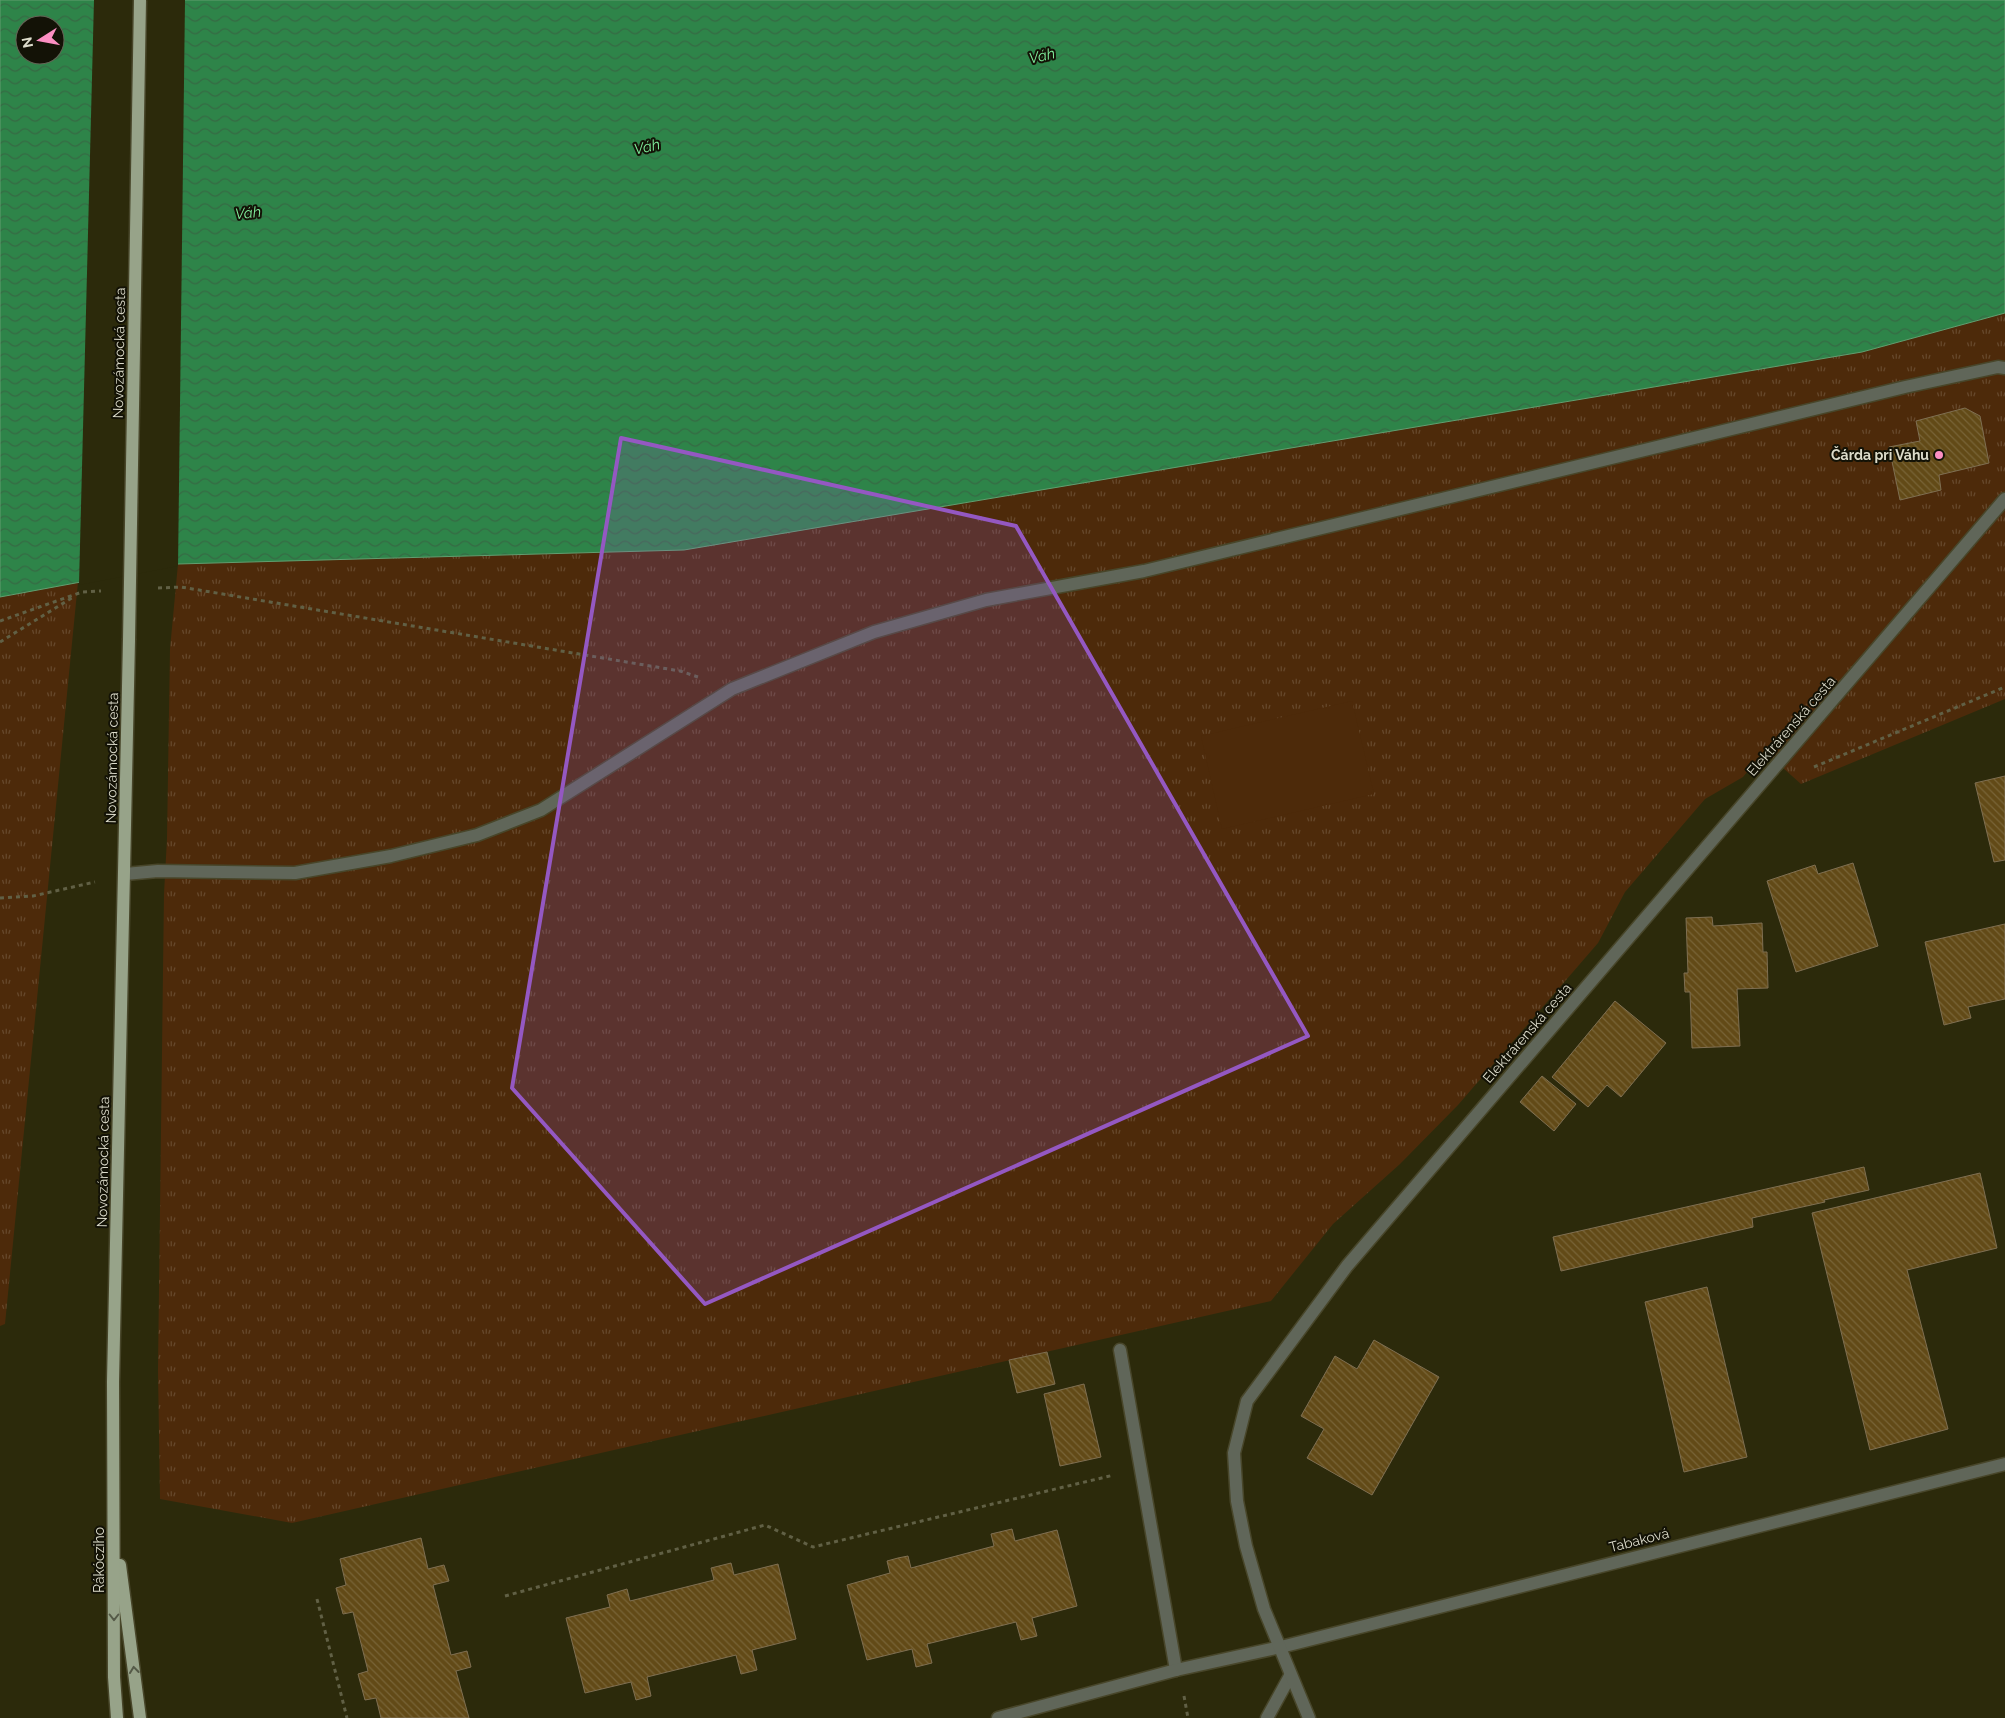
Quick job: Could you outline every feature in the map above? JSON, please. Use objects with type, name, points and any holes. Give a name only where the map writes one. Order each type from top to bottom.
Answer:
[{"type":"main road","name":"Novozámocká cesta","points":[[114,1516],[113,1382],[130,640],[140,0]]},
{"type":"main road","name":"Rákócziho","points":[[114,1516],[114,1677],[117,1718]]},
{"type":"main road","name":"Rákócziho","points":[[114,1516],[140,1718]]},
{"type":"street","points":[[125,874],[158,871],[295,873],[391,856],[477,835],[541,810],[732,689],[874,632],[986,600],[1144,571],[1905,386],[1998,367],[2005,368]]},
{"type":"street","name":"Elektrárenská cesta","points":[[1308,1718],[1290,1676],[1281,1647],[1264,1609],[1246,1546],[1237,1501],[1234,1453],[1247,1401],[1346,1266],[2005,499]]},
{"type":"street","points":[[1120,1350],[1176,1670]]},
{"type":"street","name":"Tabaková","points":[[998,1718],[1176,1670],[1281,1647],[2005,1464]]},
{"type":"street","points":[[1267,1718],[1290,1676]]},
{"type":"path","points":[[181,587],[680,671],[732,689]]},
{"type":"path","points":[[0,621],[82,592],[0,642]]},
{"type":"path","points":[[1772,770],[1809,769],[2005,688]]},
{"type":"path","points":[[0,898],[33,896],[85,885]]},
{"type":"path","points":[[506,1596],[765,1525],[813,1547],[1141,1469]]},
{"type":"path","points":[[317,1599],[347,1718]]},
{"type":"path","points":[[1183,1689],[1188,1718]]},
{"type":"highlighted area","points":[[621,438],[1016,526],[1308,1036],[705,1304],[512,1088]]},
{"type":"green space","points":[[2005,313],[2005,699],[1801,784],[1764,751],[1743,777],[1705,799],[1625,892],[1598,943],[1458,1105],[1400,1164],[1333,1224],[1271,1301],[292,1523],[160,1499],[158,1370],[164,894],[167,839],[170,649],[178,564],[684,550],[1862,352]]},
{"type":"green space","points":[[78,582],[5,1324],[0,1326],[0,597]]},
{"type":"green space","points":[[1352,701],[1374,794],[1222,829],[1201,736]]},
{"type":"water","name":"Váh","points":[[0,0],[2005,0],[2005,313],[1862,352],[684,550],[178,564],[0,597]]},
{"type":"pier","points":[[94,0],[185,0],[178,566],[79,585]]},
{"type":"building","name":"Čárda pri Váhu","points":[[1965,408],[1980,416],[1989,463],[1939,475],[1941,490],[1900,500],[1889,447],[1920,441],[1916,421]]},
{"type":"building","points":[[2005,776],[2005,860],[1994,862],[1975,783]]},
{"type":"building","points":[[1853,863],[1878,946],[1796,972],[1767,881],[1815,865],[1818,874]]},
{"type":"building","points":[[1712,917],[1713,926],[1762,923],[1763,952],[1767,952],[1768,988],[1737,989],[1740,1046],[1692,1048],[1690,992],[1685,992],[1684,973],[1688,973],[1686,918]]},
{"type":"building","points":[[2005,924],[2005,999],[1968,1007],[1971,1018],[1944,1025],[1925,942]]},
{"type":"building","points":[[1615,1001],[1666,1043],[1621,1097],[1607,1085],[1588,1107],[1552,1077]]},
{"type":"building","points":[[1542,1076],[1576,1104],[1554,1131],[1520,1102]]},
{"type":"building","points":[[1864,1167],[1869,1190],[1752,1218],[1753,1227],[1561,1271],[1553,1237]]},
{"type":"building","points":[[1980,1173],[1997,1248],[1907,1270],[1948,1429],[1870,1450],[1812,1213]]},
{"type":"building","points":[[1707,1287],[1747,1457],[1684,1472],[1645,1302]]},
{"type":"building","points":[[1374,1340],[1439,1377],[1372,1495],[1307,1458],[1324,1429],[1301,1416],[1335,1356],[1357,1369]]},
{"type":"building","points":[[1047,1352],[1055,1384],[1017,1393],[1009,1360]]},
{"type":"building","points":[[1084,1384],[1101,1457],[1060,1466],[1044,1394]]},
{"type":"building","points":[[1012,1529],[1015,1541],[1057,1530],[1077,1606],[1032,1618],[1037,1636],[1021,1640],[1016,1622],[927,1644],[932,1663],[916,1667],[912,1649],[867,1660],[847,1585],[890,1573],[887,1561],[898,1558],[908,1556],[911,1568],[994,1546],[991,1534]]},
{"type":"building","points":[[421,1538],[428,1569],[444,1565],[449,1581],[433,1585],[451,1655],[467,1651],[471,1667],[456,1671],[469,1718],[381,1718],[376,1698],[365,1700],[358,1674],[368,1671],[353,1612],[343,1614],[336,1588],[346,1585],[340,1559]]},
{"type":"building","points":[[731,1563],[734,1575],[778,1564],[796,1639],[752,1650],[757,1670],[741,1674],[736,1655],[647,1677],[651,1696],[636,1700],[631,1682],[585,1693],[566,1618],[610,1607],[607,1595],[627,1589],[630,1601],[714,1580],[711,1568]]},
{"type":"place","name":"Čárda pri Váhu","points":[[1939,455]]}]
